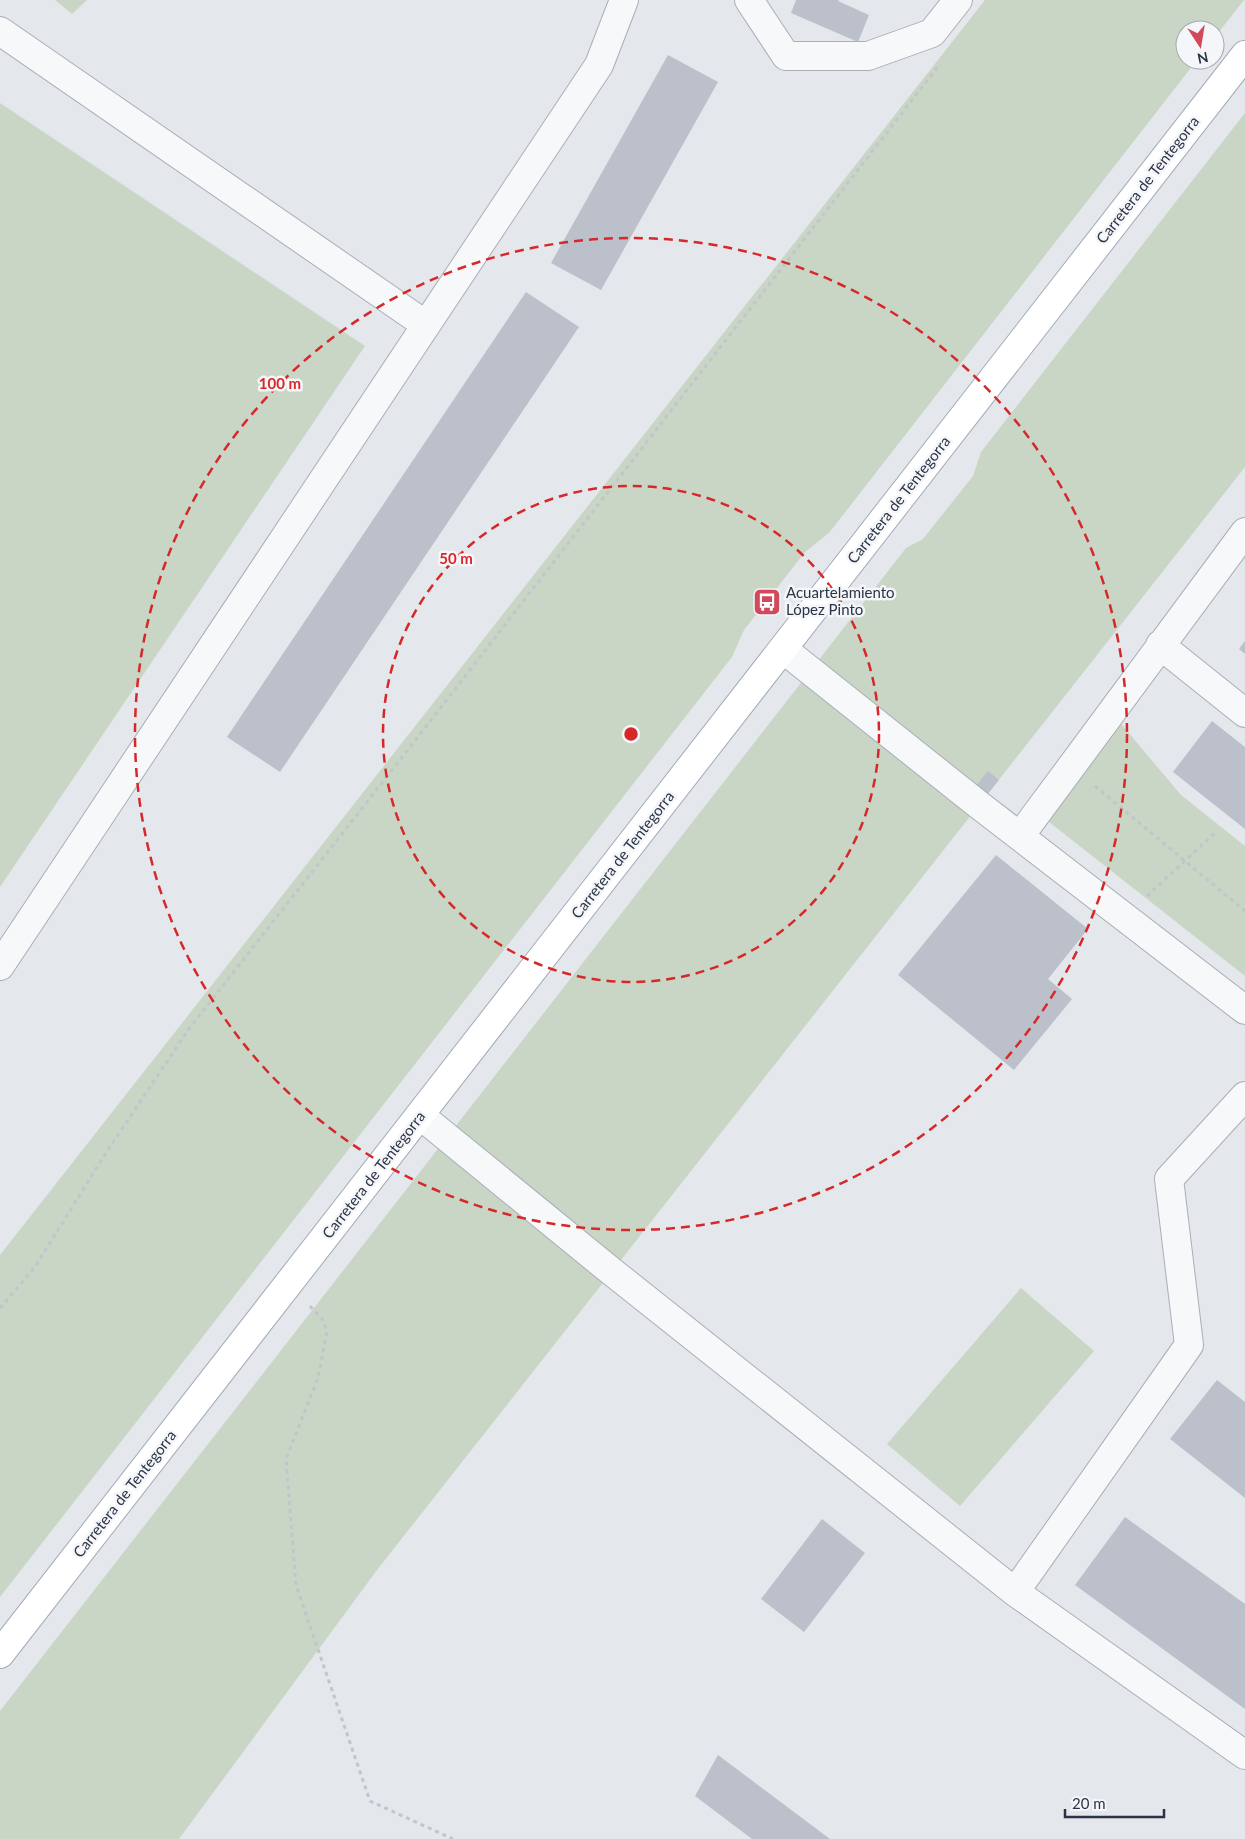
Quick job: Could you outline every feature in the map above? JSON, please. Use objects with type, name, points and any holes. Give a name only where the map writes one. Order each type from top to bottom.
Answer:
[{"type":"main road","name":"Carretera de Tentegorra","points":[[0,1654],[421,1116],[1245,55]]},
{"type":"lane","points":[[0,966],[599,65],[624,0]]},
{"type":"lane","points":[[749,0],[786,56],[868,56],[932,33],[958,0]]},
{"type":"lane","points":[[0,30],[426,325]]},
{"type":"lane","points":[[1020,836],[1245,532]]},
{"type":"lane","points":[[1160,645],[1245,713]]},
{"type":"lane","points":[[783,648],[1020,836],[1245,1010]]},
{"type":"lane","points":[[1015,1592],[1189,1346],[1169,1179],[1245,1096]]},
{"type":"lane","points":[[421,1116],[611,1271],[1015,1592],[1245,1755]]},
{"type":"path","points":[[0,1308],[35,1267],[102,1158],[188,1030],[944,60]]},
{"type":"path","points":[[1071,766],[1245,911]]},
{"type":"path","points":[[1125,917],[1215,833]]},
{"type":"path","points":[[286,1287],[314,1309],[322,1319],[327,1331],[318,1378],[286,1459],[296,1585],[370,1800],[453,1839]]},
{"type":"green space","points":[[55,0],[87,0],[72,14]]},
{"type":"green space","points":[[985,0],[1244,0],[1225,24],[1225,20],[1175,20],[1175,70],[1189,70],[829,533],[805,552],[744,630],[732,657],[0,1597],[0,1255]]},
{"type":"green space","points":[[0,103],[365,346],[0,887]]},
{"type":"green space","points":[[1245,113],[1245,467],[377,1570],[179,1839],[0,1839],[0,1711],[906,548],[923,539],[973,476],[981,452]]},
{"type":"green space","points":[[1117,719],[1181,795],[1245,846],[1245,976],[1044,818]]},
{"type":"green space","points":[[1021,1288],[1094,1351],[960,1506],[887,1444]]},
{"type":"building","points":[[796,0],[839,0],[869,15],[858,42],[791,13]]},
{"type":"building","points":[[668,55],[718,82],[601,290],[551,263]]},
{"type":"building","points":[[526,292],[579,327],[280,772],[227,737]]},
{"type":"building","points":[[1245,641],[1245,654],[1239,649]]},
{"type":"building","points":[[1212,721],[1245,747],[1245,829],[1173,772]]},
{"type":"building","points":[[988,771],[999,780],[986,796],[975,787]]},
{"type":"building","points":[[996,855],[1088,929],[1048,979],[1072,999],[1014,1070],[898,975]]},
{"type":"building","points":[[1217,1380],[1245,1402],[1245,1498],[1170,1439]]},
{"type":"building","points":[[1125,1517],[1245,1604],[1245,1709],[1075,1585]]},
{"type":"building","points":[[822,1519],[865,1553],[804,1632],[761,1599]]},
{"type":"building","points":[[718,1755],[830,1839],[752,1839],[695,1796]]},
{"type":"place","name":"Acuartelamiento López Pinto","points":[[767,602]]}]
